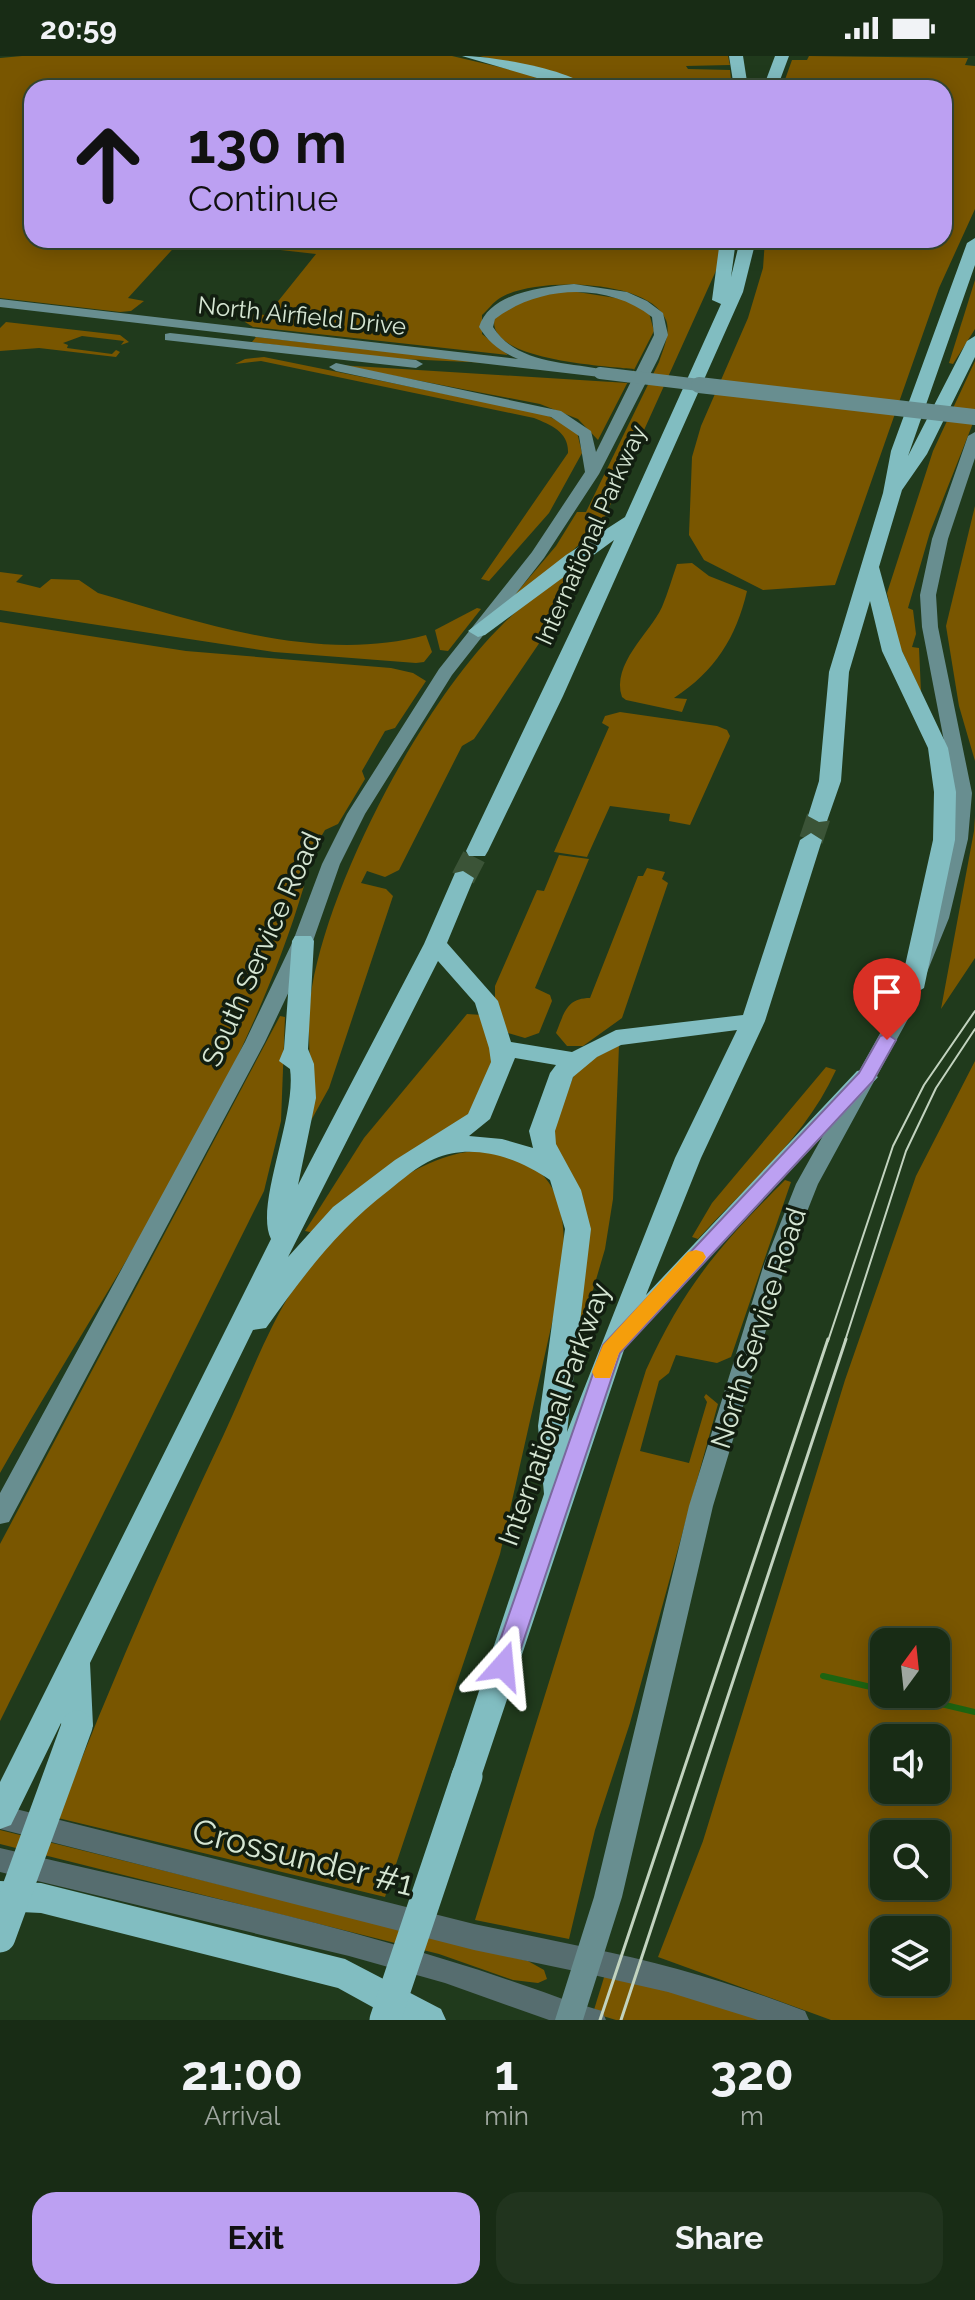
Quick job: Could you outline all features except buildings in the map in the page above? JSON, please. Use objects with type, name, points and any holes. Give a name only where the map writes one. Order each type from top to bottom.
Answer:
[{"type":"highway","points":[[469,56],[560,80]]},
{"type":"highway","points":[[773,80],[780,61]]},
{"type":"highway","points":[[819,816],[830,781],[839,672],[892,493],[900,451],[975,243]]},
{"type":"highway","points":[[713,342],[727,248]]},
{"type":"highway","name":"International Parkway","points":[[477,851],[635,518],[735,292],[746,248]]},
{"type":"highway","points":[[892,493],[918,454],[975,341]]},
{"type":"highway","points":[[478,631],[573,559],[635,518]]},
{"type":"highway","points":[[870,563],[892,651],[938,748],[945,792],[920,889],[925,921],[912,988]]},
{"type":"highway","name":"International Parkway","points":[[385,2020],[556,1501],[610,1350],[688,1158],[753,1021],[811,840]]},
{"type":"highway","points":[[0,1937],[64,1719],[77,1661],[280,1247],[435,944],[463,878]]},
{"type":"highway","points":[[280,1247],[284,1188],[295,1136],[290,1125],[289,1064],[296,1049],[303,941]]},
{"type":"highway","points":[[235,1343],[269,1307],[321,1233],[371,1190],[478,1119],[503,1062],[501,1048],[486,1001],[435,944]]},
{"type":"highway","points":[[556,1501],[552,1426],[578,1248],[574,1208],[543,1144],[542,1131],[562,1073],[616,1038],[753,1021]]},
{"type":"highway","points":[[501,1048],[577,1061]]},
{"type":"highway","points":[[610,1350],[866,1077]]},
{"type":"highway","points":[[430,1151],[465,1144],[497,1145],[535,1158],[561,1176]]},
{"type":"highway","points":[[0,1816],[64,1719]]},
{"type":"highway","points":[[0,1896],[41,1898],[345,1974],[429,2020]]},
{"type":"main road","name":"South Service Road","points":[[0,1515],[241,1070],[303,941],[318,893],[356,814],[399,741],[478,631],[538,555],[592,474],[651,359],[661,335],[658,316],[638,301],[622,295],[572,289],[517,298],[489,317],[486,327],[491,338],[503,347],[558,367]]},
{"type":"main road","name":"North Airfield Drive","points":[[0,303],[975,417]]},
{"type":"main road","name":"North Airfield Drive","points":[[0,316],[442,366],[600,373]]},
{"type":"main road","points":[[262,348],[350,371],[556,414],[586,434],[592,474]]},
{"type":"main road","name":"North Service Road","points":[[577,2018],[701,1506],[774,1267],[807,1184],[912,988],[940,918],[963,814],[959,770],[929,610],[933,567],[975,436]]},
{"type":"main road","points":[[949,515],[975,491]]},
{"type":"street","name":"Crossunder #1","points":[[0,1816],[474,1937],[701,1986],[795,2020]]},
{"type":"street","points":[[0,1860],[349,1943],[445,1970],[577,2018]]},
{"type":"shaded area","points":[[452,56],[556,80],[24,80],[24,248],[174,248],[128,298],[144,301],[131,311],[120,312],[0,298],[0,58]]},
{"type":"shaded area","points":[[479,56],[728,56],[730,65],[686,66],[688,69],[730,70],[731,80],[568,80]]},
{"type":"shaded area","points":[[809,56],[968,58],[965,65],[975,66],[975,209],[939,288],[835,585],[763,590],[704,560],[689,535],[692,457],[701,426],[748,318],[763,268],[764,248],[952,248],[952,80],[785,80],[792,60],[807,60]]},
{"type":"shaded area","points":[[262,248],[719,248],[719,264],[603,521],[561,562],[512,598],[556,546],[577,512],[586,512],[659,362],[667,336],[666,320],[655,306],[638,296],[589,285],[563,285],[516,291],[497,300],[482,315],[482,334],[508,355],[253,327],[245,322],[251,314],[267,315],[316,254]]},
{"type":"shaded area","points":[[975,280],[975,329],[953,364],[949,363]]},
{"type":"shaded area","points":[[571,291],[629,300],[649,313],[654,331],[632,375],[634,369],[547,358],[524,351],[506,342],[495,329],[496,314],[532,296]]},
{"type":"shaded area","points":[[6,322],[120,335],[129,342],[121,345],[124,341],[82,336],[63,343],[68,345],[67,348],[112,354],[116,350],[120,352],[116,357],[39,348],[0,351],[0,328]]},
{"type":"shaded area","points":[[256,337],[491,363],[380,358],[252,342]]},
{"type":"shaded area","points":[[264,357],[545,414],[577,432],[582,453],[549,513],[489,581],[481,579],[568,453],[562,435],[534,418],[261,361],[235,364],[245,359]]},
{"type":"shaded area","points":[[975,361],[975,418],[930,532],[908,608],[913,610],[916,634],[912,647],[919,648],[921,692],[896,638],[887,593],[933,451]]},
{"type":"shaded area","points":[[338,365],[627,383],[598,440],[578,419],[540,404]]},
{"type":"shaded area","points":[[975,506],[975,761],[959,706],[946,626]]},
{"type":"shaded area","points":[[692,563],[709,576],[747,591],[737,624],[712,665],[674,698],[687,699],[682,712],[626,700],[622,697],[620,685],[627,661],[662,607],[677,564]]},
{"type":"shaded area","points":[[569,570],[577,571],[540,642],[474,739],[462,746],[399,870],[385,877],[367,871],[361,883],[386,889],[393,896],[329,1088],[308,1126],[312,987],[322,943],[360,844],[412,744],[473,657],[503,624]]},
{"type":"shaded area","points":[[0,572],[23,575],[16,582],[40,588],[51,579],[79,580],[98,593],[261,636],[344,645],[385,643],[426,635],[432,652],[424,662],[416,663],[274,652],[0,610]]},
{"type":"shaded area","points":[[477,608],[481,609],[448,651],[440,650],[435,630]]},
{"type":"shaded area","points":[[0,622],[186,651],[391,668],[413,673],[426,681],[395,728],[385,731],[362,771],[365,779],[338,824],[325,830],[299,874],[304,886],[277,964],[209,1115],[0,1473]]},
{"type":"shaded area","points":[[620,712],[717,726],[727,730],[730,736],[690,825],[669,821],[670,814],[610,806],[587,857],[554,852],[609,727],[602,723],[605,716]]},
{"type":"shaded area","points":[[975,816],[975,958],[941,1009],[974,831]]},
{"type":"shaded area","points":[[559,855],[589,859],[535,988],[550,995],[552,1001],[539,1033],[525,1038],[508,1033],[495,1002],[495,986],[537,890],[544,891]]},
{"type":"shaded area","points":[[647,868],[665,872],[662,879],[668,883],[622,1018],[583,1046],[567,1046],[556,1033],[564,1014],[571,1004],[590,998],[638,876],[643,876]]},
{"type":"shaded area","points":[[467,1014],[482,1015],[496,1052],[466,1122],[315,1233],[305,1231],[364,1138]]},
{"type":"shaded area","points":[[280,1016],[285,1017],[281,1121],[264,1191],[0,1721],[0,1544]]},
{"type":"shaded area","points":[[619,1045],[613,1199],[605,1249],[576,1348],[580,1279],[550,1137],[577,1067]]},
{"type":"shaded area","points":[[975,1061],[975,2020],[831,2020],[658,1957],[703,1841],[845,1380],[916,1176]]},
{"type":"shaded area","points":[[826,1067],[836,1070],[823,1095],[791,1140],[698,1239],[692,1237],[712,1203]]},
{"type":"shaded area","points":[[473,1151],[501,1154],[523,1161],[540,1172],[551,1187],[559,1204],[563,1225],[563,1274],[500,1554],[385,1897],[58,1818],[159,1577],[266,1340],[295,1286],[329,1241],[371,1200],[420,1168],[446,1157]]},
{"type":"shaded area","points":[[785,1180],[791,1182],[731,1357],[717,1363],[676,1355],[669,1373],[659,1381],[640,1451],[689,1463],[707,1402],[704,1397],[706,1394],[718,1404],[630,1723],[595,1830],[569,1939],[475,1920],[646,1370],[675,1314],[706,1268]]},
{"type":"shaded area","points":[[0,1830],[528,1961],[544,1970],[547,1979],[538,1983],[513,1980],[439,1954],[0,1844]]},
{"type":"shaded area","points":[[606,1971],[773,2020],[616,2020],[593,2013]]},
{"type":"waterway","points":[[823,1676],[870,1687]]},
{"type":"waterway","points":[[950,1706],[975,1712]]},
{"type":"tunnel","points":[[811,840],[819,816]]},
{"type":"tunnel","points":[[463,878],[477,851]]},
{"type":"tram line","points":[[828,1341],[893,1146],[924,1085],[975,1011]]},
{"type":"tram line","points":[[845,1341],[906,1151],[936,1088],[975,1029]]},
{"type":"tram line","points":[[600,2020],[828,1339]]},
{"type":"tram line","points":[[621,2020],[846,1339]]},
{"type":"slow traffic","points":[[602,1372],[610,1350],[696,1257]]},
{"type":"route","points":[[503,1666],[556,1501],[610,1350],[866,1077],[887,1040]]}]
